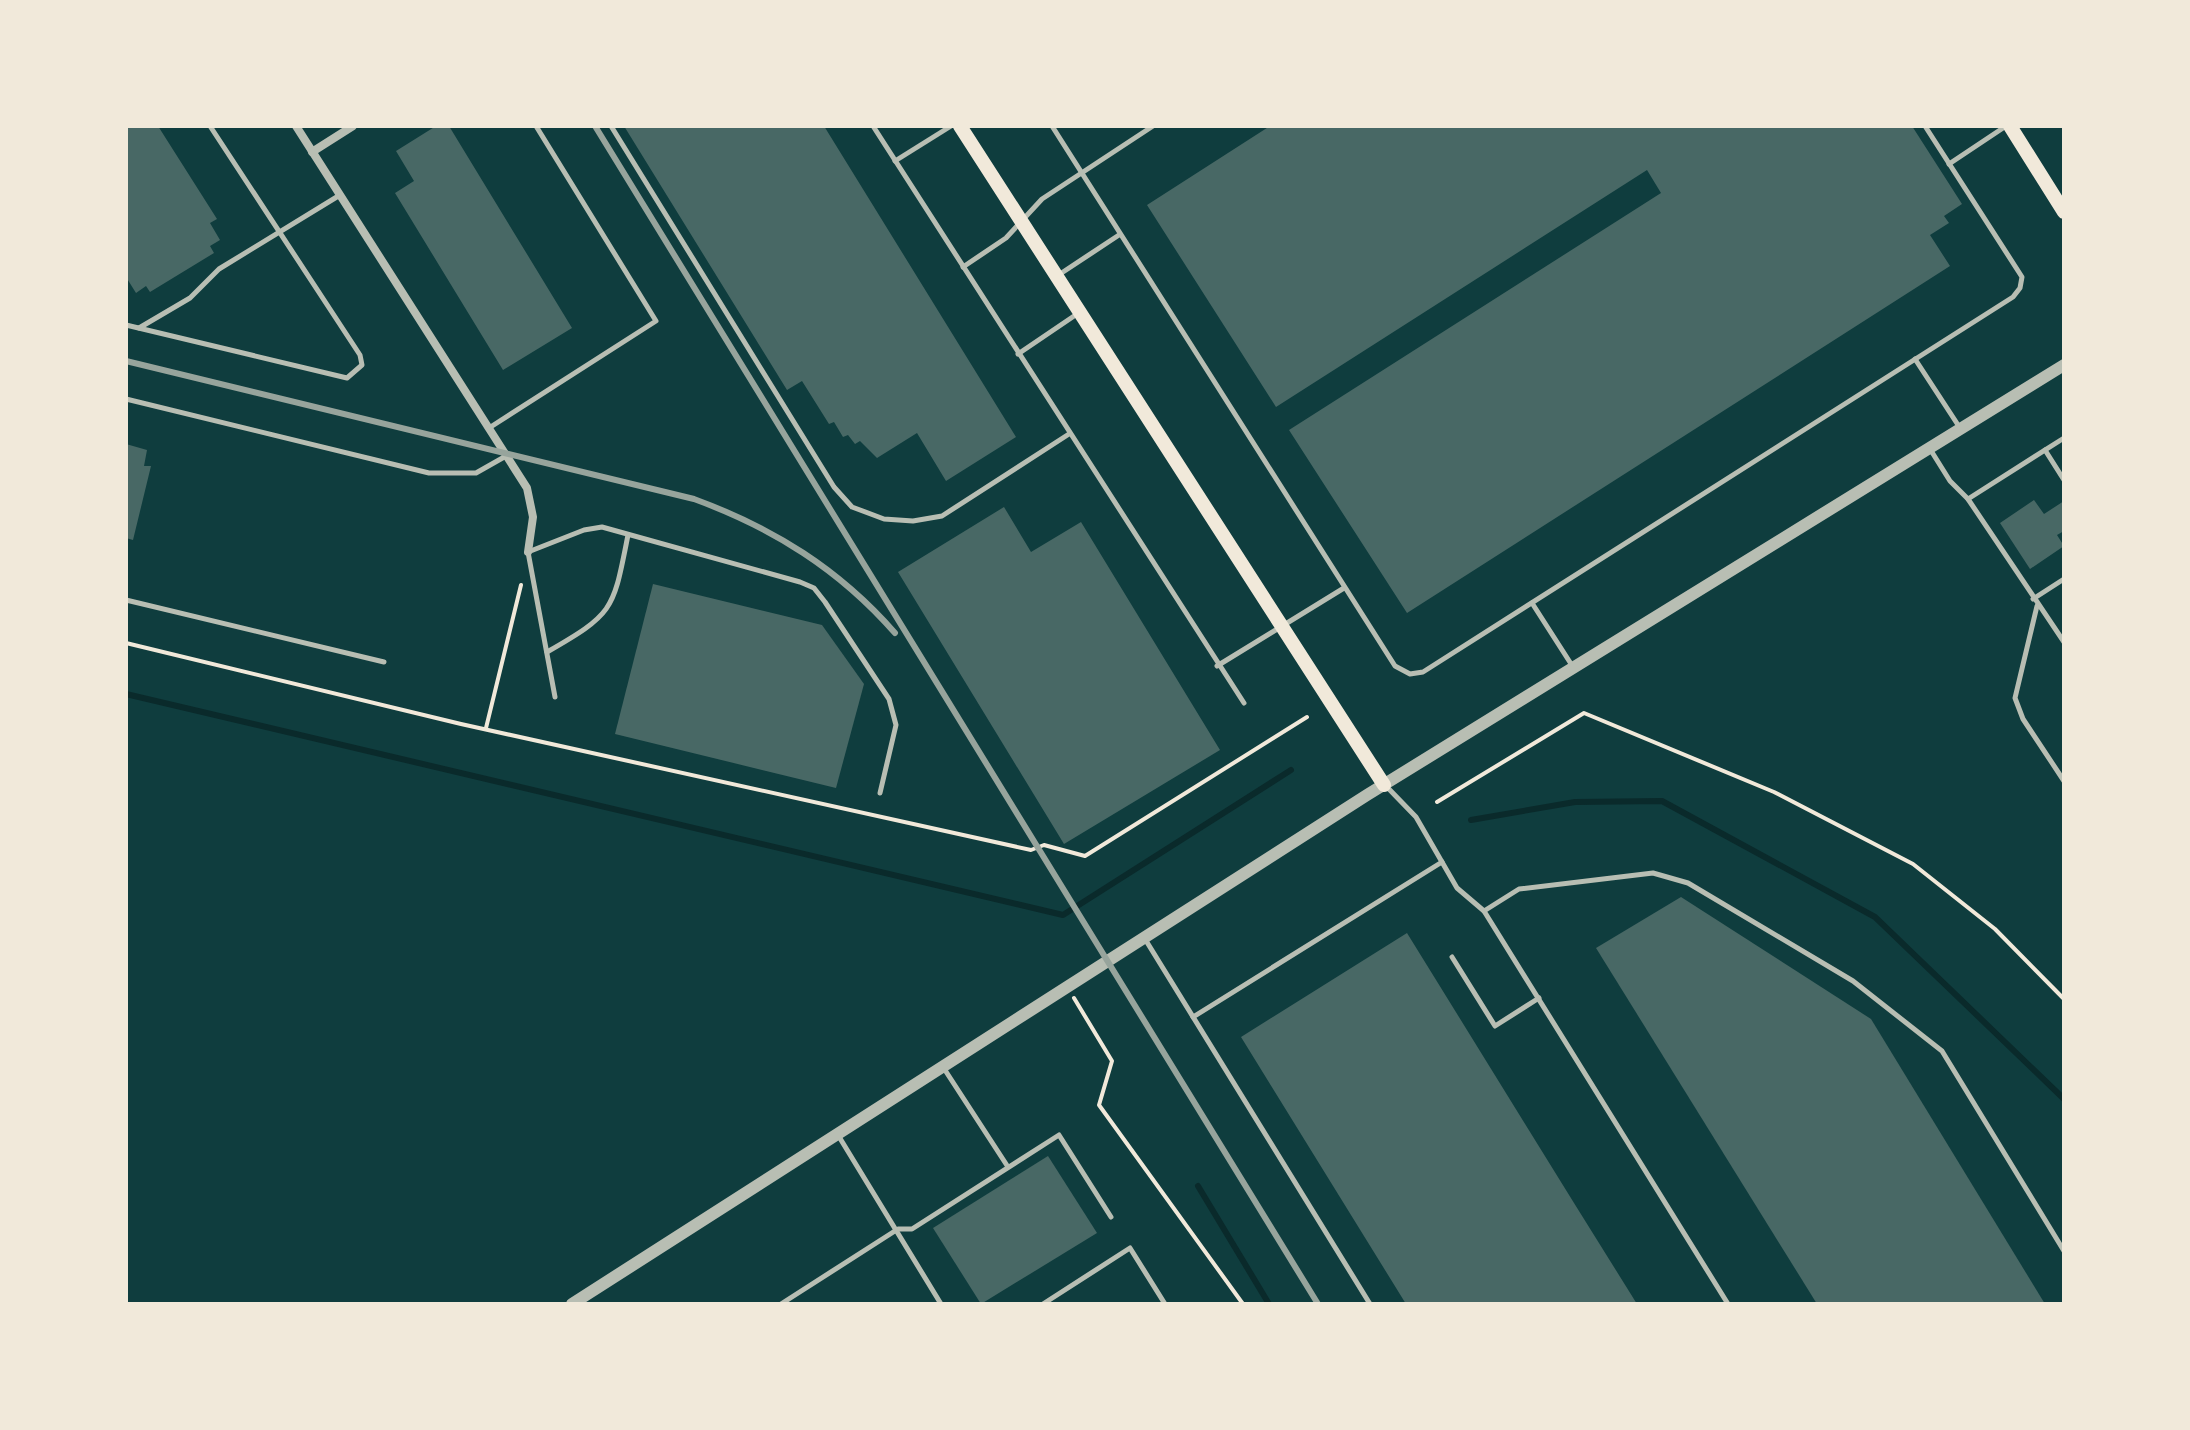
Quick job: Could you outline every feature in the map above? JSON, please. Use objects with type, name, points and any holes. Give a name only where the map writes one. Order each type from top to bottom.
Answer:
[{"type":"main road","points":[[960,126],[1384,785]]},
{"type":"main road","points":[[2008,126],[2060,194],[2064,212]]},
{"type":"street","points":[[296,126],[527,488],[533,517],[528,552]]},
{"type":"street","points":[[312,152],[353,126]]},
{"type":"street","points":[[572,1304],[1384,785],[2064,365]]},
{"type":"lane","points":[[126,325],[347,378],[362,365],[360,355],[210,126]]},
{"type":"lane","points":[[489,428],[656,321],[536,126]]},
{"type":"lane","points":[[611,126],[834,487],[852,507],[884,519],[913,521],[942,516],[1069,434]]},
{"type":"lane","points":[[873,126],[1217,666],[1244,703]]},
{"type":"lane","points":[[895,161],[951,126]]},
{"type":"lane","points":[[1052,126],[1344,588],[1395,666],[1410,674],[1423,672],[2013,297],[2020,288],[2022,277],[1925,126]]},
{"type":"lane","points":[[963,267],[1022,223],[1042,199],[1153,126]]},
{"type":"lane","points":[[1949,164],[2008,126]]},
{"type":"lane","points":[[139,328],[190,298],[219,269],[341,195]]},
{"type":"lane","points":[[1057,276],[1119,235]]},
{"type":"lane","points":[[1018,354],[1080,313]]},
{"type":"lane","points":[[1915,359],[1960,429]]},
{"type":"lane","points":[[126,399],[429,473],[476,473],[507,455]]},
{"type":"lane","points":[[1968,499],[2064,438]]},
{"type":"lane","points":[[1930,448],[2064,642]]},
{"type":"lane","points":[[2045,450],[2064,480]]},
{"type":"lane","points":[[555,697],[528,552],[584,530],[602,527],[814,588],[889,699],[896,725],[880,793]]},
{"type":"lane","points":[[547,652],[587,629],[615,598],[628,535]]},
{"type":"lane","points":[[2033,599],[2064,579]]},
{"type":"lane","points":[[1217,666],[1344,588]]},
{"type":"lane","points":[[126,600],[384,662]]},
{"type":"lane","points":[[1532,603],[1573,668]]},
{"type":"lane","points":[[2038,605],[2015,698],[2023,719],[2064,781]]},
{"type":"lane","points":[[1384,785],[1416,817],[1457,888],[1484,911],[1728,1304]]},
{"type":"lane","points":[[1193,1017],[1442,862]]},
{"type":"lane","points":[[1484,911],[1519,889],[1653,873],[1688,883],[1853,981],[1942,1051],[2064,1251]]},
{"type":"lane","points":[[1144,938],[1370,1304]]},
{"type":"lane","points":[[1452,957],[1495,1026],[1539,998]]},
{"type":"lane","points":[[943,1067],[1008,1167]]},
{"type":"lane","points":[[837,1134],[898,1229],[941,1304]]},
{"type":"lane","points":[[781,1304],[898,1229],[912,1229],[1059,1135],[1111,1217]]},
{"type":"lane","points":[[1043,1304],[1130,1248],[1165,1304]]},
{"type":"path","points":[[486,729],[522,580]]},
{"type":"path","points":[[126,643],[486,729],[1031,850],[1044,845],[1085,856],[1307,717]]},
{"type":"path","points":[[1437,802],[1584,713],[1774,792],[1913,864],[1995,929],[2064,999]]},
{"type":"path","points":[[1067,987],[1112,1061],[1099,1105],[1243,1304]]},
{"type":"building","points":[[126,126],[158,126],[217,219],[210,223],[220,240],[210,246],[214,253],[150,292],[146,286],[136,293],[126,277]]},
{"type":"building","points":[[436,126],[449,126],[572,328],[503,370],[395,193],[414,181],[396,151]]},
{"type":"building","points":[[624,126],[824,126],[1016,437],[946,481],[917,433],[877,458],[860,441],[855,444],[848,435],[843,437],[834,422],[829,424],[802,381],[787,390]]},
{"type":"building","points":[[1270,126],[1912,126],[1962,204],[1944,216],[1949,223],[1930,235],[1950,266],[1407,613],[1289,430],[1661,193],[1647,170],[1276,407],[1147,205]]},
{"type":"building","points":[[126,444],[147,450],[144,466],[151,466],[133,540],[126,538]]},
{"type":"building","points":[[2034,500],[2044,514],[2064,501],[2064,531],[2057,535],[2064,546],[2030,569],[2000,523]]},
{"type":"building","points":[[1004,507],[1031,552],[1081,522],[1220,750],[1064,844],[898,572]]},
{"type":"building","points":[[653,584],[822,625],[864,684],[836,788],[615,734]]},
{"type":"building","points":[[1681,897],[1871,1019],[2045,1304],[1817,1304],[1596,948]]},
{"type":"building","points":[[1407,933],[1637,1304],[1406,1304],[1241,1037]]},
{"type":"building","points":[[1048,1156],[1097,1233],[981,1304],[933,1228]]},
{"type":"waterway","points":[[126,694],[1063,915],[1291,770]]},
{"type":"waterway","points":[[1471,820],[1575,802],[1662,801],[1875,917],[2064,1099]]},
{"type":"waterway","points":[[1198,1186],[1269,1304]]},
{"type":"railway","points":[[595,126],[1318,1304]]},
{"type":"railway","points":[[126,361],[694,499],[751,523],[803,553],[851,589],[895,633]]}]
